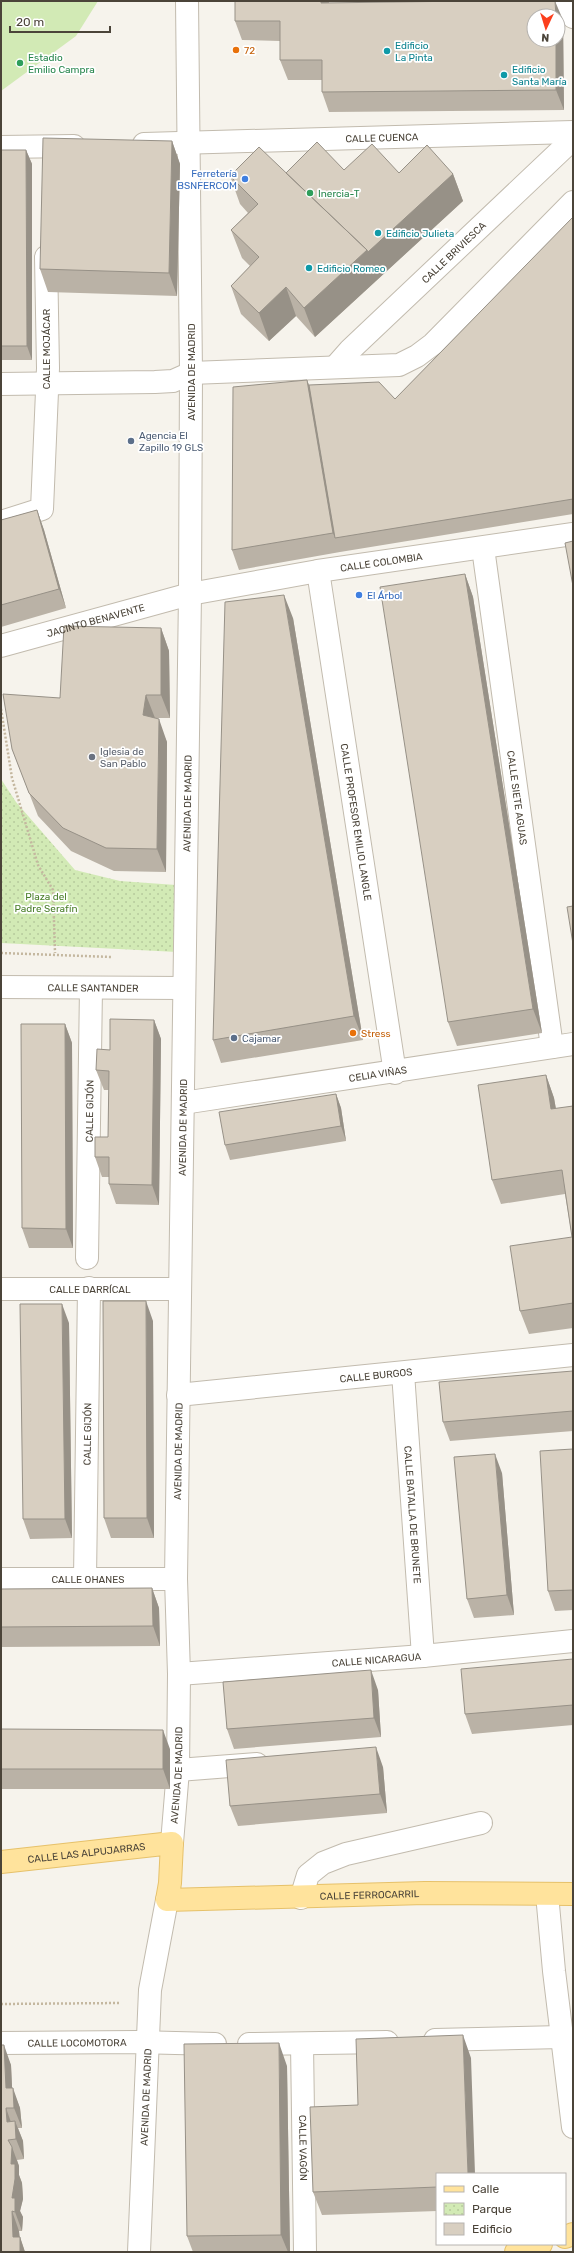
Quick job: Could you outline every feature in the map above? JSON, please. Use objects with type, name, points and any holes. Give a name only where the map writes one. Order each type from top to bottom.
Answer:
[{"type":"main road","name":"CALLE LAS ALPUJARRAS","points":[[1,1862],[172,1843]]},
{"type":"main road","name":"AVENIDA DE MADRID","points":[[167,1900],[170,1883],[172,1843]]},
{"type":"main road","name":"CALLE FERROCARRIL","points":[[167,1900],[301,1898],[424,1893],[573,1894]]},
{"type":"main road","points":[[516,2252],[538,2245]]},
{"type":"street","name":"AVENIDA DE MADRID","points":[[172,1843],[178,1770],[179,1674],[176,1579],[190,594],[191,373],[188,1]]},
{"type":"street","points":[[563,1],[573,17]]},
{"type":"street","name":"CALLE CUENCA","points":[[121,145],[573,132]]},
{"type":"street","name":"CALLE BRIVIESCA","points":[[335,367],[350,350],[573,139]]},
{"type":"street","points":[[1,147],[98,145]]},
{"type":"street","points":[[44,146],[44,170]]},
{"type":"street","points":[[1,384],[155,382],[173,381],[191,373],[399,365],[417,356],[432,344],[573,202]]},
{"type":"street","name":"CALLE MOJÁCAR","points":[[1,522],[42,509],[47,384],[45,233]]},
{"type":"street","name":"CALLE COLOMBIA","points":[[190,594],[318,571],[573,534]]},
{"type":"street","name":"CALLE SIETE AGUAS","points":[[483,548],[552,1047]]},
{"type":"street","name":"CALLE PROFESOR EMILIO LANGLE","points":[[318,571],[395,1072]]},
{"type":"street","name":"JACINTO BENAVENTE","points":[[1,646],[190,594]]},
{"type":"street","name":"CALLE SANTANDER","points":[[1,988],[184,988]]},
{"type":"street","name":"CALLE GIJÓN","points":[[87,1258],[91,988]]},
{"type":"street","name":"CELIA VIÑAS","points":[[183,1103],[573,1044]]},
{"type":"street","name":"CALLE GIJÓN","points":[[85,1579],[89,1288]]},
{"type":"street","name":"CALLE DARRÍCAL","points":[[1,1289],[180,1289]]},
{"type":"street","name":"CALLE BURGOS","points":[[178,1395],[573,1355]]},
{"type":"street","name":"CALLE BATALLA DE BRUNETE","points":[[403,1373],[423,1656]]},
{"type":"street","name":"CALLE OHANES","points":[[1,1579],[176,1579]]},
{"type":"street","name":"CALLE NICARAGUA","points":[[179,1674],[423,1656],[573,1641]]},
{"type":"street","points":[[178,1770],[279,1763]]},
{"type":"street","points":[[301,1898],[308,1875],[323,1863],[346,1854],[481,1823]]},
{"type":"street","points":[[547,1894],[573,2127]]},
{"type":"street","name":"AVENIDA DE MADRID","points":[[139,2252],[142,2042],[167,1900]]},
{"type":"street","name":"CALLE LOCOMOTORA","points":[[1,2043],[142,2042],[302,2044],[562,2037]]},
{"type":"street","name":"CALLE VAGÓN","points":[[302,2044],[306,2252]]},
{"type":"path","points":[[1,709],[12,778],[38,865],[53,890],[54,954]]},
{"type":"path","points":[[1,2004],[124,2003],[142,2042]]},
{"type":"green space","name":"Estadio Emilio Campra","points":[[1,1],[98,1],[76,36],[1,91]]},
{"type":"green space","name":"Plaza del Padre Serafín","points":[[1,779],[16,802],[75,870],[120,881],[176,885],[177,952],[1,943]]},
{"type":"building","points":[[235,1],[321,1],[321,3],[555,1],[555,8],[526,8],[526,48],[556,48],[556,90],[322,92],[322,60],[280,60],[280,21],[235,21]]},
{"type":"building","points":[[43,138],[172,141],[169,273],[40,269]]},
{"type":"building","points":[[317,142],[344,170],[372,144],[399,173],[427,145],[453,174],[368,252],[286,173]]},
{"type":"building","name":"Edificio Romeo","points":[[259,147],[367,250],[304,308],[286,287],[259,313],[231,286],[259,257],[231,230],[258,204],[230,176]]},
{"type":"building","points":[[1,150],[26,150],[27,346],[1,346]]},
{"type":"building","points":[[572,218],[573,499],[335,538],[309,385],[379,382],[395,399]]},
{"type":"building","points":[[307,380],[333,533],[232,550],[233,387]]},
{"type":"building","points":[[37,510],[59,589],[1,605],[1,520]]},
{"type":"building","points":[[573,541],[573,586],[565,543]]},
{"type":"building","points":[[465,574],[533,1009],[448,1022],[380,587]]},
{"type":"building","points":[[284,595],[354,1016],[213,1040],[225,602]]},
{"type":"building","name":"Iglesia de San Pablo","points":[[64,626],[161,628],[161,695],[146,695],[143,715],[159,719],[157,849],[106,848],[63,828],[29,793],[12,749],[3,694],[60,698]]},
{"type":"building","points":[[573,906],[573,944],[567,907]]},
{"type":"building","points":[[110,1019],[154,1020],[152,1185],[109,1184],[109,1157],[95,1157],[95,1137],[108,1137],[109,1071],[96,1070],[97,1049],[110,1050]]},
{"type":"building","points":[[21,1024],[65,1024],[66,1229],[22,1228]]},
{"type":"building","points":[[546,1075],[551,1109],[573,1106],[573,1303],[520,1311],[510,1246],[572,1237],[562,1170],[492,1180],[478,1085]]},
{"type":"building","points":[[336,1094],[341,1126],[225,1145],[219,1112]]},
{"type":"building","points":[[103,1301],[146,1301],[147,1518],[104,1518]]},
{"type":"building","points":[[20,1304],[62,1304],[65,1519],[23,1519]]},
{"type":"building","points":[[573,1371],[573,1411],[443,1422],[439,1382]]},
{"type":"building","points":[[573,1449],[573,1590],[548,1591],[540,1451]]},
{"type":"building","points":[[495,1454],[507,1595],[467,1599],[454,1457]]},
{"type":"building","points":[[152,1588],[153,1626],[1,1627],[1,1589]]},
{"type":"building","points":[[573,1659],[573,1705],[465,1714],[461,1669]]},
{"type":"building","points":[[371,1670],[374,1718],[227,1729],[223,1682]]},
{"type":"building","points":[[1,1729],[163,1730],[163,1769],[1,1769]]},
{"type":"building","points":[[376,1747],[380,1794],[230,1806],[226,1760]]},
{"type":"building","points":[[463,2035],[468,2173],[436,2173],[436,2187],[313,2192],[310,2107],[358,2105],[356,2039]]},
{"type":"building","points":[[279,2043],[281,2235],[187,2236],[184,2044]]},
{"type":"building","points":[[1,2045],[4,2045],[6,2088],[13,2088],[14,2108],[6,2108],[7,2122],[15,2121],[16,2139],[8,2140],[12,2147],[11,2164],[15,2164],[15,2179],[12,2198],[15,2198],[15,2212],[12,2211],[13,2237],[20,2237],[20,2252],[1,2252]]},
{"type":"place","name":"72","points":[[236,50]]},
{"type":"place","name":"Edificio La Pinta","points":[[387,51]]},
{"type":"place","name":"Estadio Emilio Campra","points":[[20,63]]},
{"type":"place","name":"Edificio Santa María","points":[[504,75]]},
{"type":"place","name":"Ferretería BSNFERCOM","points":[[245,179]]},
{"type":"place","name":"Inercia-T","points":[[310,193]]},
{"type":"place","name":"Edificio Julieta","points":[[378,233]]},
{"type":"place","name":"Edificio Romeo","points":[[309,268]]},
{"type":"place","name":"Agencia El Zapillo 19 GLS","points":[[131,441]]},
{"type":"place","name":"El Árbol","points":[[359,595]]},
{"type":"place","name":"Iglesia de San Pablo","points":[[92,757]]},
{"type":"place","name":"Stress","points":[[353,1033]]},
{"type":"place","name":"Cajamar","points":[[234,1038]]}]
